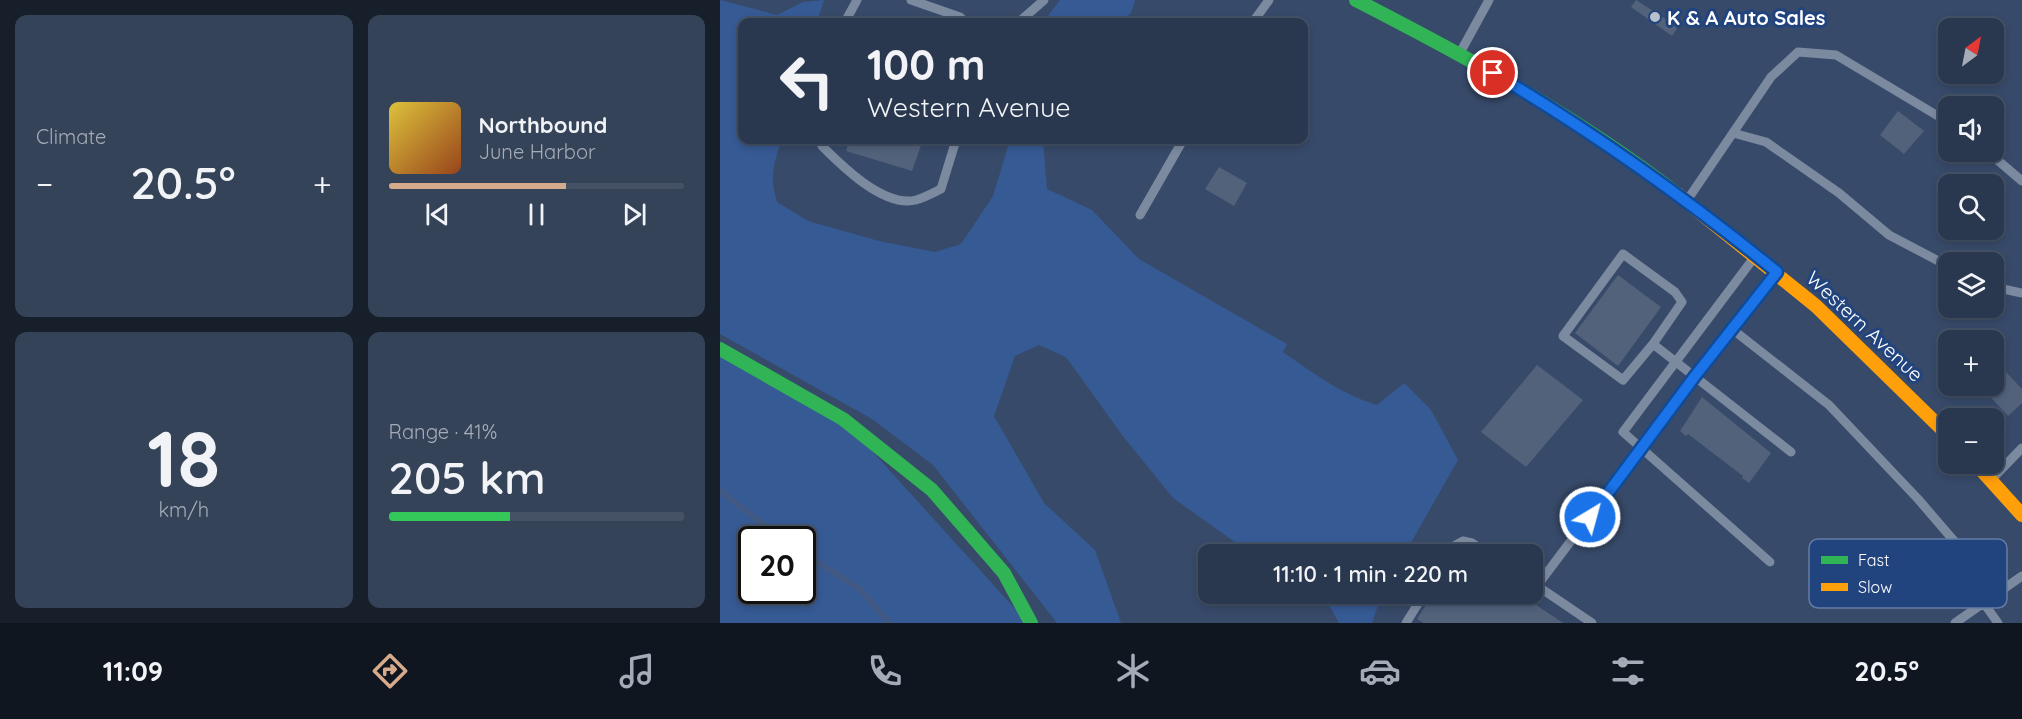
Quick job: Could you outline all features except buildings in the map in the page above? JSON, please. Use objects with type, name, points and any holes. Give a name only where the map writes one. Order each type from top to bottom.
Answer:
[{"type":"main road","name":"Western Avenue","points":[[1356,0],[1460,53],[1607,144],[1687,201],[1756,254],[1858,344],[1938,425]]},
{"type":"main road","points":[[720,349],[843,419],[932,490],[1004,573],[1031,623]]},
{"type":"main road","points":[[1985,474],[2022,515]]},
{"type":"lane","points":[[847,18],[856,0]]},
{"type":"lane","points":[[911,0],[961,18]]},
{"type":"lane","points":[[1024,18],[1044,0]]},
{"type":"lane","points":[[1255,18],[1269,0]]},
{"type":"lane","points":[[1460,53],[1489,0]]},
{"type":"lane","points":[[1687,201],[1772,77],[1798,52],[1836,55],[1938,116]]},
{"type":"lane","points":[[1733,133],[1766,142],[1839,193],[1889,235],[1938,261]]},
{"type":"lane","points":[[822,144],[852,176],[891,198],[914,201],[941,189],[955,144]]},
{"type":"lane","points":[[1140,215],[1181,144]]},
{"type":"lane","points":[[2000,162],[2022,181]]},
{"type":"lane","points":[[1623,254],[1676,292],[1682,303],[1653,344],[1623,380],[1563,336],[1623,254]]},
{"type":"lane","points":[[1756,254],[1623,432],[1770,562]]},
{"type":"lane","points":[[1543,575],[1777,272]]},
{"type":"lane","points":[[2004,290],[2022,293]]},
{"type":"lane","points":[[1732,329],[1829,405],[1952,539]]},
{"type":"lane","points":[[1653,344],[1791,452]]},
{"type":"lane","points":[[1991,480],[2022,448]]},
{"type":"lane","points":[[1458,544],[1463,541],[1474,544]]},
{"type":"lane","points":[[2007,586],[2022,576]]},
{"type":"lane","points":[[1543,590],[1592,623]]},
{"type":"lane","points":[[1406,623],[1418,604]]},
{"type":"lane","points":[[1955,623],[1975,608]]},
{"type":"lane","points":[[1987,608],[1998,623]]},
{"type":"shaded area","points":[[720,0],[777,15],[803,2],[824,0],[818,18],[738,18],[738,144],[780,144],[773,178],[777,202],[808,221],[879,241],[935,252],[961,244],[993,196],[1009,144],[1043,144],[1047,189],[1092,210],[1139,259],[1287,344],[1283,352],[1351,395],[1377,405],[1404,383],[1431,410],[1458,460],[1410,544],[1238,544],[1173,498],[1122,435],[1066,357],[1039,345],[1015,356],[994,416],[1044,503],[1095,550],[1121,623],[1057,623],[933,465],[872,419],[720,334]]},
{"type":"shaded area","points":[[1060,0],[1135,0],[1131,13],[1125,18],[1046,18]]},
{"type":"shaded area","points":[[720,350],[843,419],[1028,623],[720,623]]},
{"type":"shaded area","points":[[1329,604],[1379,604],[1372,623],[1339,623]]},
{"type":"waterway","points":[[720,491],[766,526]]},
{"type":"waterway","points":[[816,561],[860,589],[889,623]]},
{"type":"traffic: fast","points":[[1356,0],[1439,44],[1561,114],[1601,139],[1677,194]]},
{"type":"traffic: fast","points":[[720,349],[843,419],[932,490],[1004,573],[1031,623]]},
{"type":"traffic: slow","points":[[1677,194],[1816,306],[1938,425]]},
{"type":"traffic: slow","points":[[1985,474],[2022,515]]},
{"type":"place","name":"K & A Auto Sales","points":[[1655,17]]},
{"type":"route","points":[[1493,73],[1607,144],[1687,201],[1777,272],[1695,376],[1590,517]]}]
